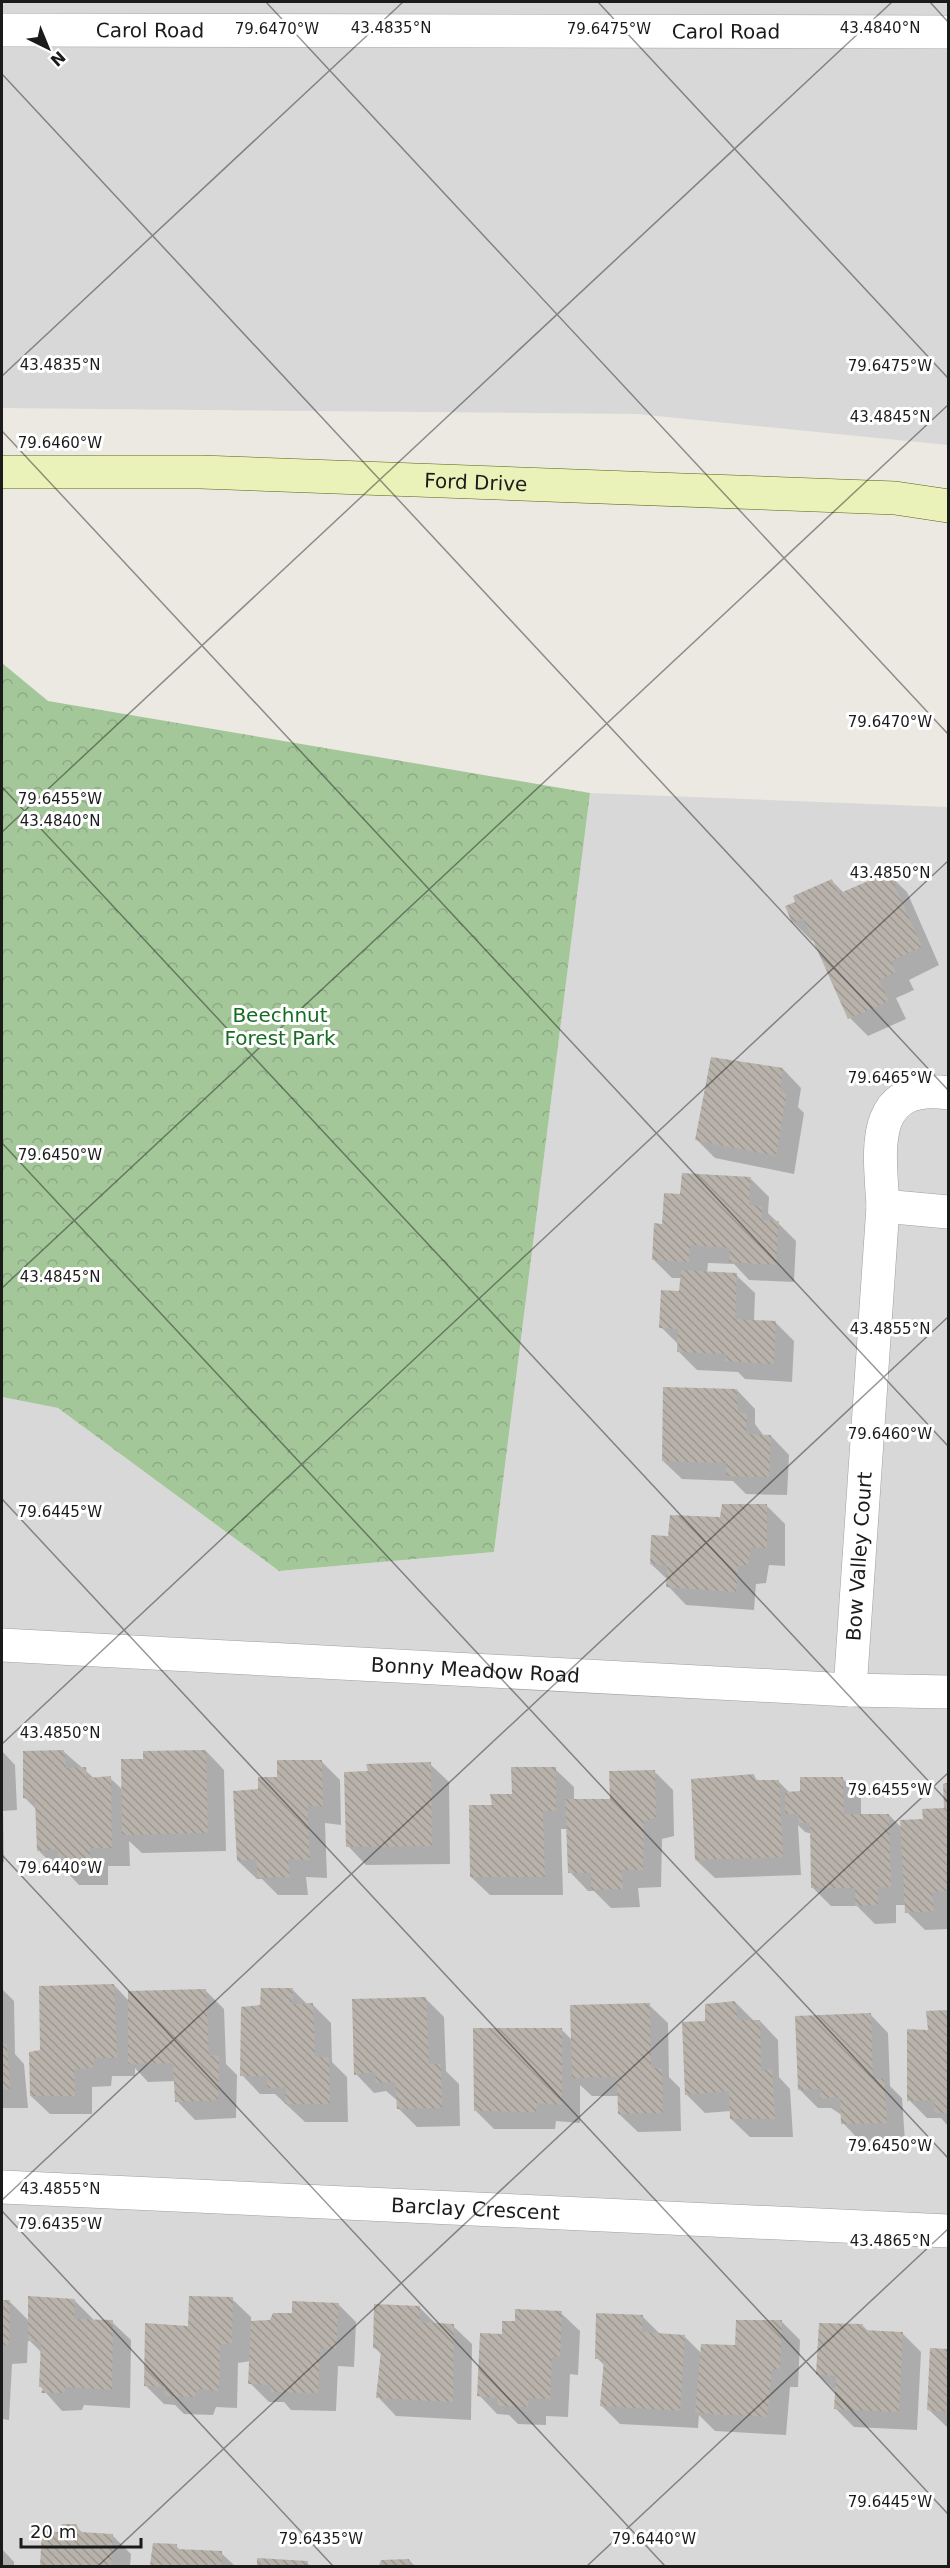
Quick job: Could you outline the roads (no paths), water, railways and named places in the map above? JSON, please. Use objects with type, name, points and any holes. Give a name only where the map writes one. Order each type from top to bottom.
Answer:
[{"type":"main road","name":"Ford Drive","points":[[2,472],[201,472],[895,498],[948,506]]},
{"type":"street","name":"Carol Road","points":[[2,30],[948,32]]},
{"type":"street","name":"Bow Valley Court","points":[[850,1690],[883,1206],[880,1139],[886,1117],[901,1100],[917,1094],[948,1093]]},
{"type":"street","points":[[883,1206],[948,1212]]},
{"type":"street","name":"Bonny Meadow Road","points":[[2,1645],[850,1690],[948,1692]]},
{"type":"street","name":"Barclay Crescent","points":[[2,2187],[948,2231]]},
{"type":"park label","name":"Beechnut Forest Park","points":[[280,1026]]}]
